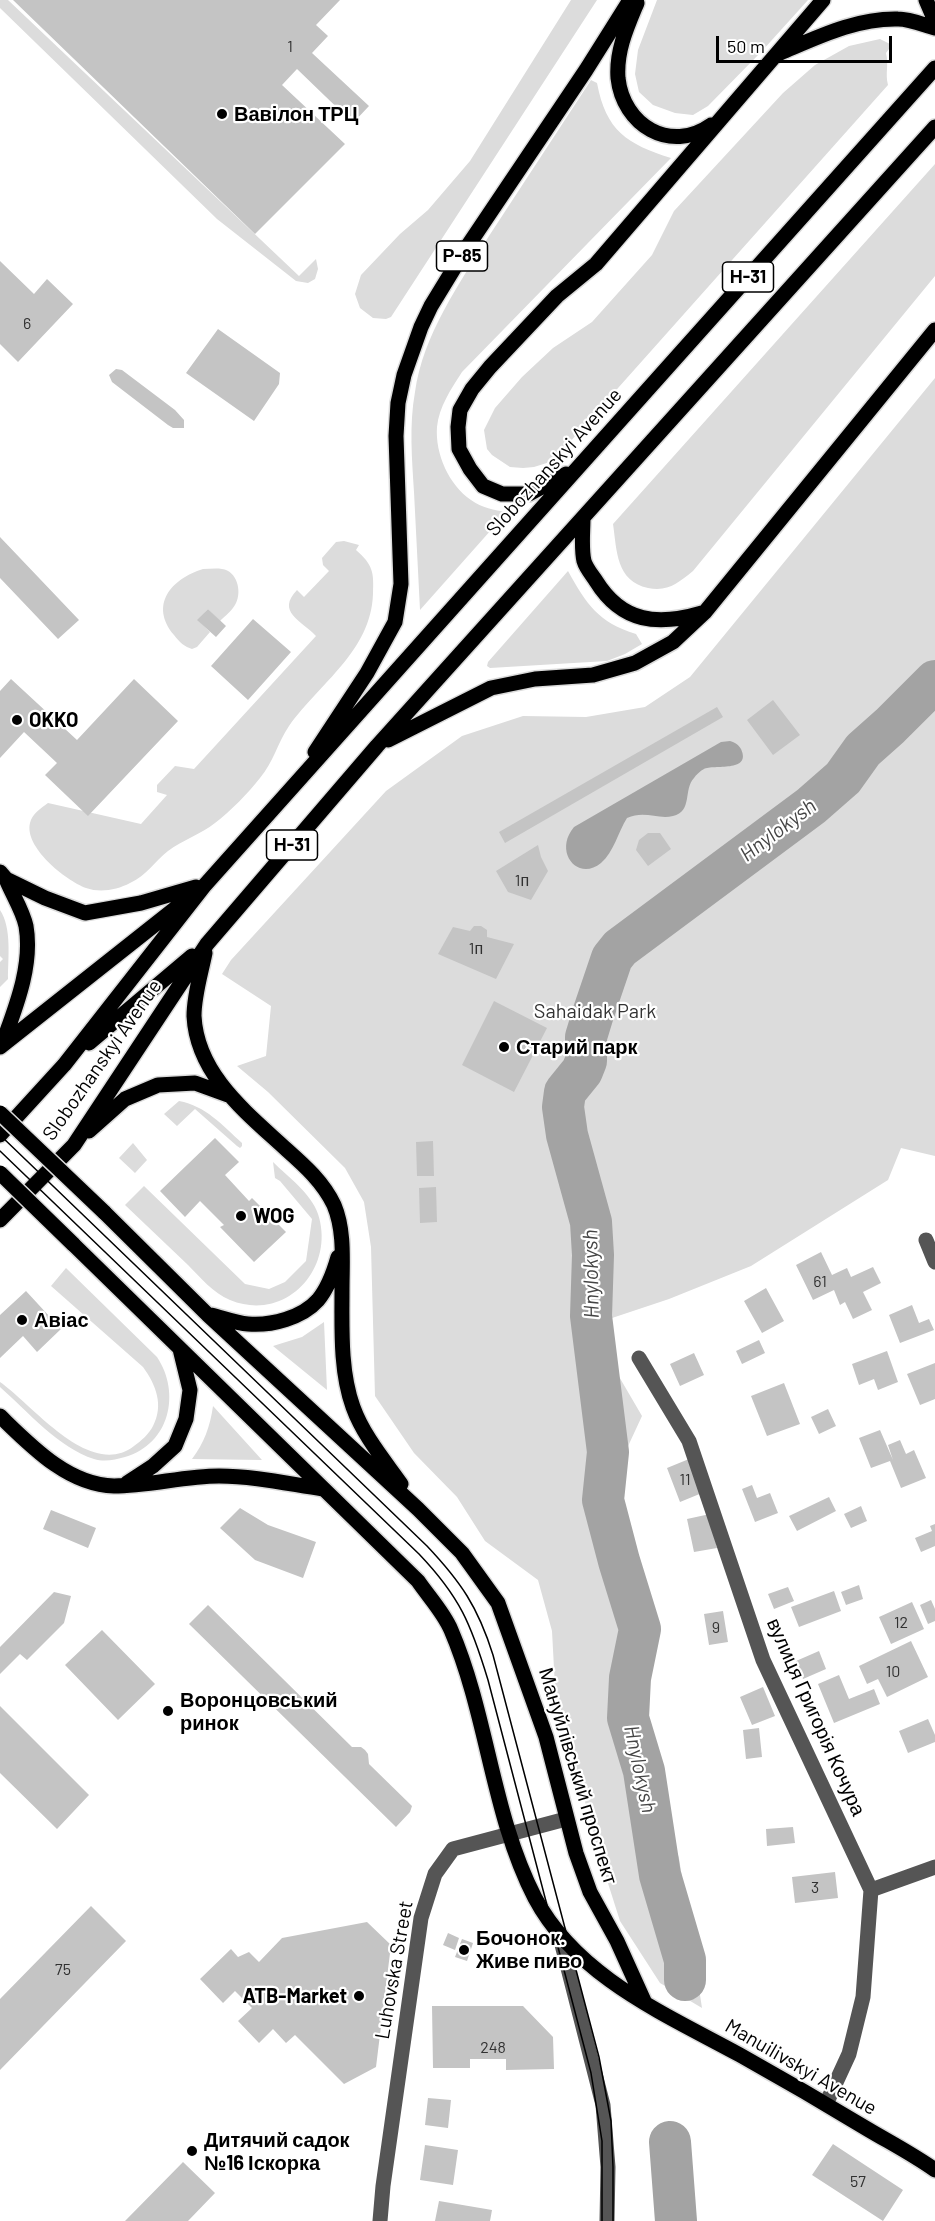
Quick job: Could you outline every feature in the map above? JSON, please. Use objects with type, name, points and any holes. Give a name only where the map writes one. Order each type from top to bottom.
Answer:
[{"type":"main road","name":"Р-85","points":[[285,797],[367,673],[395,622],[401,584],[396,436],[398,403],[404,375],[421,327],[467,247],[586,70],[630,0]]},
{"type":"main road","points":[[638,0],[618,54],[618,78],[624,103],[632,116],[643,127],[660,135],[677,136],[702,132],[721,118]]},
{"type":"main road","points":[[581,464],[555,482],[529,494],[502,494],[483,486],[459,449],[460,410],[472,389],[490,367],[557,296],[596,264],[823,0]]},
{"type":"main road","points":[[926,0],[935,21]]},
{"type":"main road","points":[[777,54],[834,30],[866,22],[900,19],[935,28]]},
{"type":"main road","name":"Slobozhanskyi Avenue","points":[[0,1135],[64,1065],[205,885],[935,68]]},
{"type":"main road","name":"Slobozhanskyi Avenue","points":[[0,1220],[74,1145],[207,944],[377,746],[935,127]]},
{"type":"main road","points":[[377,746],[491,688],[535,679],[593,675],[635,663],[673,642],[705,612],[935,330]]},
{"type":"main road","points":[[583,518],[584,560],[608,599],[620,609],[640,616],[679,620],[705,612]]},
{"type":"main road","points":[[3,875],[45,898],[85,913],[141,903],[205,885]]},
{"type":"main road","points":[[1,1046],[18,1000],[26,963],[26,926],[3,875]]},
{"type":"main road","name":"Slobozhanskyi Avenue","points":[[1,1046],[205,885]]},
{"type":"main road","name":"Slobozhanskyi Avenue","points":[[64,1065],[207,944]]},
{"type":"main road","name":"Н-31","points":[[207,944],[195,1000],[194,1016],[201,1050],[228,1095],[311,1172],[325,1189],[335,1207],[342,1243],[345,1371],[353,1408],[372,1442],[418,1509]]},
{"type":"main road","points":[[74,1145],[125,1099],[158,1085],[195,1083],[228,1095]]},
{"type":"main road","name":"Мануйлівський проспект","points":[[0,1113],[208,1315],[418,1509],[462,1553],[498,1603],[546,1737],[566,1819],[590,1892],[617,1941],[645,2003]]},
{"type":"main road","points":[[0,1173],[418,1581],[450,1628],[470,1681],[509,1833],[522,1871],[536,1900],[560,1937],[599,1974],[645,2003]]},
{"type":"main road","points":[[208,1315],[248,1324],[275,1323],[298,1314],[317,1301],[328,1284],[342,1243]]},
{"type":"main road","points":[[125,1485],[175,1446],[186,1419],[190,1390],[180,1349]]},
{"type":"main road","points":[[0,1416],[39,1452],[61,1468],[99,1484],[125,1485],[219,1476],[323,1489]]},
{"type":"main road","name":"Manuilivskyi Avenue","points":[[645,2003],[826,2104],[935,2170]]},
{"type":"street","points":[[926,1240],[935,1262]]},
{"type":"street","name":"вулиця Григорія Кочура","points":[[639,1358],[689,1441],[763,1660],[871,1890],[863,1997],[849,2054],[826,2104]]},
{"type":"street","name":"Luhovska Street","points":[[380,2221],[421,1918],[435,1874],[453,1849],[566,1819]]},
{"type":"street","points":[[871,1890],[935,1867]]},
{"type":"street","points":[[560,1937],[603,2105],[608,2167],[607,2221]]},
{"type":"green space","points":[[0,0],[8,0],[299,276],[316,259],[318,269],[315,279],[308,283],[296,281],[217,219],[0,8]]},
{"type":"green space","points":[[571,0],[597,0],[391,317],[373,318],[360,308],[355,294],[361,275],[400,234],[428,210],[470,161]]},
{"type":"green space","points":[[657,0],[808,0],[708,106],[693,115],[675,113],[653,105],[639,92],[635,74],[638,50]]},
{"type":"green space","points":[[880,39],[892,45],[886,53],[888,85],[553,461],[534,467],[510,467],[492,455],[487,449],[484,430],[495,408],[522,377],[553,348],[592,322],[652,255],[674,211],[783,93],[815,65],[849,46]]},
{"type":"green space","points":[[591,80],[597,83],[606,113],[621,133],[642,147],[671,158],[462,372],[450,392],[440,412],[437,427],[438,448],[445,468],[456,486],[475,503],[507,512],[420,610],[412,455],[413,404],[419,371],[434,330],[466,273]]},
{"type":"green space","points":[[935,164],[935,276],[693,571],[677,583],[661,589],[648,588],[630,579],[620,564],[613,524]]},
{"type":"green space","name":"Sahaidak Park","points":[[935,378],[935,1156],[901,1148],[888,1180],[751,1266],[669,1299],[603,1321],[607,1356],[642,1416],[623,1457],[612,1532],[631,1627],[633,1698],[638,1737],[679,1858],[702,2008],[660,1983],[620,1921],[599,1855],[555,1687],[552,1631],[538,1580],[485,1541],[457,1497],[414,1453],[375,1396],[371,1247],[364,1202],[345,1168],[268,1092],[237,1066],[266,1056],[271,1006],[222,974],[231,960],[386,791],[462,736],[523,716],[586,717],[645,707],[690,677]]},
{"type":"green space","points":[[344,541],[359,545],[356,550],[366,560],[373,574],[370,614],[363,633],[342,665],[289,726],[265,772],[233,808],[215,823],[168,851],[136,880],[114,889],[91,890],[86,888],[68,878],[48,862],[33,842],[30,823],[35,814],[48,803],[141,824],[167,795],[157,792],[157,785],[175,766],[194,769],[316,636],[293,615],[289,604],[297,590],[304,597],[329,571],[323,565],[322,558],[336,542]]},
{"type":"green space","points":[[203,569],[222,569],[231,573],[237,582],[238,598],[233,608],[220,621],[208,609],[198,620],[210,632],[197,647],[192,649],[180,642],[167,624],[163,613],[164,604],[173,586],[181,579]]},
{"type":"green space","points":[[568,571],[581,594],[595,611],[612,624],[636,634],[642,644],[607,661],[490,668],[487,666],[488,662]]},
{"type":"green space","points":[[0,910],[8,934],[9,953],[8,979],[0,987],[0,962],[3,959],[0,956]]},
{"type":"green space","points":[[179,1101],[197,1107],[213,1117],[242,1143],[242,1146],[240,1148],[237,1146],[195,1109],[177,1126],[164,1114]]},
{"type":"green space","points":[[133,1143],[147,1160],[135,1173],[119,1158]]},
{"type":"green space","points":[[273,1162],[315,1206],[322,1234],[320,1254],[313,1271],[301,1286],[287,1297],[269,1304],[250,1305],[230,1300],[218,1293],[125,1205],[144,1186],[245,1284],[269,1289],[285,1282],[306,1261],[312,1219],[275,1178]]},
{"type":"green space","points":[[66,1268],[157,1357],[164,1371],[169,1401],[167,1416],[152,1441],[125,1457],[102,1460],[81,1454],[56,1438],[0,1387],[0,1382],[63,1435],[81,1447],[99,1454],[117,1454],[134,1446],[153,1426],[158,1410],[157,1395],[143,1367],[51,1286]]},
{"type":"green space","points":[[324,1322],[327,1390],[273,1346],[302,1337]]},
{"type":"green space","points":[[213,1406],[262,1460],[192,1459],[206,1434]]},
{"type":"shaded area","points":[[730,741],[741,749],[743,757],[741,762],[736,765],[704,769],[700,772],[691,783],[683,810],[667,817],[640,815],[627,818],[613,848],[601,863],[584,869],[571,862],[566,846],[574,827],[721,742]]},
{"type":"building","name":"Вавілон ТРЦ","points":[[13,0],[340,0],[316,25],[328,36],[312,53],[369,106],[353,123],[297,69],[282,85],[345,144],[255,234]]},
{"type":"building","points":[[0,261],[34,294],[47,279],[73,304],[18,362],[0,344]]},
{"type":"building","points":[[218,329],[280,373],[279,384],[254,421],[186,373]]},
{"type":"building","points":[[116,369],[122,370],[175,410],[184,420],[184,428],[173,428],[168,425],[112,382],[109,375]]},
{"type":"building","points":[[0,537],[79,620],[58,639],[0,578]]},
{"type":"building","points":[[208,609],[226,626],[216,637],[197,620]]},
{"type":"building","points":[[253,619],[291,652],[248,700],[211,666]]},
{"type":"building","points":[[11,679],[77,740],[134,679],[178,721],[88,816],[45,775],[57,763],[24,732],[0,758],[0,691]]},
{"type":"building","points":[[773,700],[800,735],[773,755],[747,720]]},
{"type":"building","points":[[717,707],[723,717],[505,843],[499,832]]},
{"type":"building","points":[[648,833],[660,833],[671,849],[648,866],[636,850],[639,840]]},
{"type":"building","points":[[538,845],[548,871],[531,900],[508,892],[496,871]]},
{"type":"building","points":[[474,926],[481,926],[487,930],[487,937],[514,944],[496,979],[438,954],[453,927],[470,931]]},
{"type":"building","name":"Старий парк","points":[[494,1001],[547,1028],[514,1092],[462,1065]]},
{"type":"building","points":[[215,1138],[239,1162],[225,1175],[249,1201],[252,1198],[286,1232],[254,1262],[220,1227],[224,1225],[200,1201],[185,1217],[160,1191]]},
{"type":"building","points":[[433,1141],[434,1176],[417,1176],[416,1142]]},
{"type":"building","points":[[436,1187],[437,1222],[420,1223],[419,1188]]},
{"type":"building","points":[[821,1252],[832,1275],[847,1268],[851,1277],[873,1267],[881,1283],[863,1292],[872,1310],[853,1319],[845,1302],[840,1305],[834,1290],[813,1300],[796,1265]]},
{"type":"building","points":[[766,1288],[784,1321],[762,1333],[744,1301]]},
{"type":"building","points":[[26,1291],[61,1329],[37,1352],[23,1336],[0,1358],[0,1315]]},
{"type":"building","points":[[912,1305],[919,1323],[929,1319],[934,1330],[900,1343],[889,1315]]},
{"type":"building","points":[[759,1340],[765,1353],[742,1364],[736,1351]]},
{"type":"building","points":[[887,1351],[898,1382],[878,1390],[874,1379],[859,1385],[852,1364]]},
{"type":"building","points":[[694,1353],[704,1375],[680,1386],[670,1364]]},
{"type":"building","points":[[935,1363],[935,1399],[920,1405],[907,1374]]},
{"type":"building","points":[[784,1383],[800,1424],[767,1436],[751,1396]]},
{"type":"building","points":[[828,1409],[836,1426],[819,1434],[811,1417]]},
{"type":"building","points":[[880,1430],[893,1460],[888,1445],[900,1440],[906,1454],[914,1450],[926,1478],[901,1488],[890,1461],[871,1468],[859,1438]]},
{"type":"building","points":[[689,1459],[702,1493],[680,1502],[667,1468]]},
{"type":"building","points":[[752,1485],[757,1498],[770,1493],[778,1513],[755,1522],[742,1489]]},
{"type":"building","points":[[829,1497],[836,1511],[797,1531],[789,1516]]},
{"type":"building","points":[[861,1506],[867,1521],[851,1528],[844,1514]]},
{"type":"building","points":[[240,1508],[268,1525],[316,1542],[303,1578],[255,1560],[220,1528]]},
{"type":"building","points":[[51,1510],[96,1528],[88,1548],[43,1529]]},
{"type":"building","points":[[710,1514],[717,1548],[694,1552],[687,1519]]},
{"type":"building","points":[[935,1524],[935,1546],[921,1552],[915,1538],[932,1531],[930,1526]]},
{"type":"building","points":[[859,1585],[863,1599],[846,1605],[841,1592]]},
{"type":"building","points":[[788,1587],[794,1601],[774,1609],[768,1594]]},
{"type":"building","points":[[834,1591],[841,1611],[799,1627],[791,1607]]},
{"type":"building","points":[[54,1592],[71,1596],[64,1623],[27,1660],[20,1654],[0,1674],[0,1647]]},
{"type":"building","points":[[931,1600],[935,1609],[935,1621],[928,1624],[920,1605]]},
{"type":"building","points":[[912,1602],[924,1629],[891,1644],[879,1617]]},
{"type":"building","points":[[208,1605],[352,1747],[361,1747],[365,1750],[369,1764],[412,1806],[410,1812],[396,1827],[189,1624]]},
{"type":"building","points":[[723,1611],[728,1642],[709,1645],[704,1614]]},
{"type":"building","points":[[102,1630],[155,1684],[118,1720],[65,1665]]},
{"type":"building","points":[[911,1641],[928,1677],[887,1697],[878,1679],[867,1684],[859,1666]]},
{"type":"building","points":[[819,1651],[826,1669],[803,1679],[796,1661]]},
{"type":"building","points":[[839,1675],[849,1699],[874,1689],[880,1704],[834,1723],[818,1684]]},
{"type":"building","points":[[763,1687],[775,1716],[752,1725],[740,1697]]},
{"type":"building","points":[[0,1706],[89,1795],[57,1829],[0,1773]]},
{"type":"building","points":[[928,1719],[935,1735],[935,1742],[908,1753],[899,1731]]},
{"type":"building","points":[[759,1728],[762,1757],[746,1759],[743,1730]]},
{"type":"building","points":[[793,1827],[795,1843],[767,1846],[766,1829]]},
{"type":"building","points":[[835,1872],[838,1898],[795,1903],[792,1877]]},
{"type":"building","points":[[91,1906],[126,1941],[0,2070],[0,1999]]},
{"type":"building","points":[[367,1922],[391,1945],[376,2067],[344,2084],[295,2035],[286,2043],[273,2029],[259,2043],[238,2021],[252,2008],[235,1991],[223,2003],[200,1979],[231,1949],[238,1957],[249,1952],[259,1962],[282,1938]]},
{"type":"building","points":[[448,1933],[459,1938],[455,1950],[443,1945]]},
{"type":"building","name":"Бочонок. Живе пиво","points":[[462,1939],[473,1943],[467,1961],[455,1957]]},
{"type":"building","points":[[432,2006],[523,2006],[553,2037],[554,2069],[506,2070],[506,2059],[470,2059],[470,2068],[433,2068]]},
{"type":"building","points":[[428,2098],[451,2100],[448,2128],[425,2125]]},
{"type":"building","points":[[833,2144],[903,2190],[883,2221],[812,2175]]},
{"type":"building","points":[[425,2145],[458,2150],[453,2185],[420,2180]]},
{"type":"building","points":[[183,2162],[215,2193],[188,2221],[125,2221]]},
{"type":"building","points":[[439,2201],[492,2210],[490,2221],[435,2221]]},
{"type":"waterway","name":"Hnylokysh","points":[[685,1980],[685,1960],[660,1875],[644,1771],[628,1718],[630,1678],[640,1629],[603,1500],[608,1452],[591,1316],[593,1255],[591,1222],[567,1135],[563,1107],[565,1092],[582,1071],[586,1061],[586,1037],[612,958],[620,948],[811,806],[843,778],[863,750],[935,681]]},
{"type":"waterway","name":"Hnylokysh","points":[[670,2142],[676,2221]]},
{"type":"tram line","points":[[0,1135],[427,1546],[450,1571],[467,1596],[481,1623],[493,1655],[599,2057],[611,2121],[613,2221]]},
{"type":"tram line","points":[[0,1151],[419,1554],[445,1584],[462,1612],[470,1627],[488,1680],[591,2073],[602,2141],[602,2221]]},
{"type":"place","name":"Вавілон ТРЦ","points":[[222,114]]},
{"type":"place","name":"OKKO","points":[[17,720]]},
{"type":"place","name":"Старий парк","points":[[504,1047]]},
{"type":"place","name":"WOG","points":[[241,1216]]},
{"type":"place","name":"Авіас","points":[[22,1320]]},
{"type":"place","name":"Воронцовський ринок","points":[[168,1711]]},
{"type":"place","name":"Бочонок. Живе пиво","points":[[464,1950]]},
{"type":"place","name":"ATB-Market","points":[[359,1996]]},
{"type":"place","name":"Дитячий садок №16 Іскорка","points":[[192,2151]]}]
